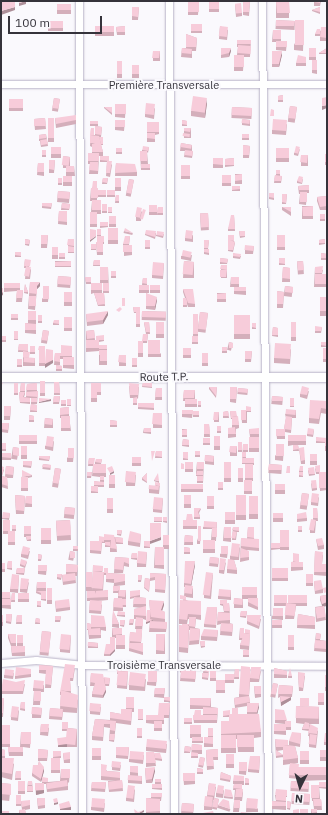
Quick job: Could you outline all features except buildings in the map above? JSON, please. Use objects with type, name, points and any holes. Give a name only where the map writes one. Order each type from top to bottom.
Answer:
[{"type":"street","points":[[79,1],[79,378],[84,665],[82,814]]},
{"type":"street","points":[[169,1],[174,814]]},
{"type":"street","points":[[262,1],[268,814]]},
{"type":"street","name":"Première Transversale","points":[[1,84],[79,86],[327,84]]},
{"type":"street","name":"Route T.P.","points":[[1,377],[327,377]]},
{"type":"street","name":"Troisième Transversale","points":[[1,663],[36,660],[84,665],[173,664],[327,666]]}]
